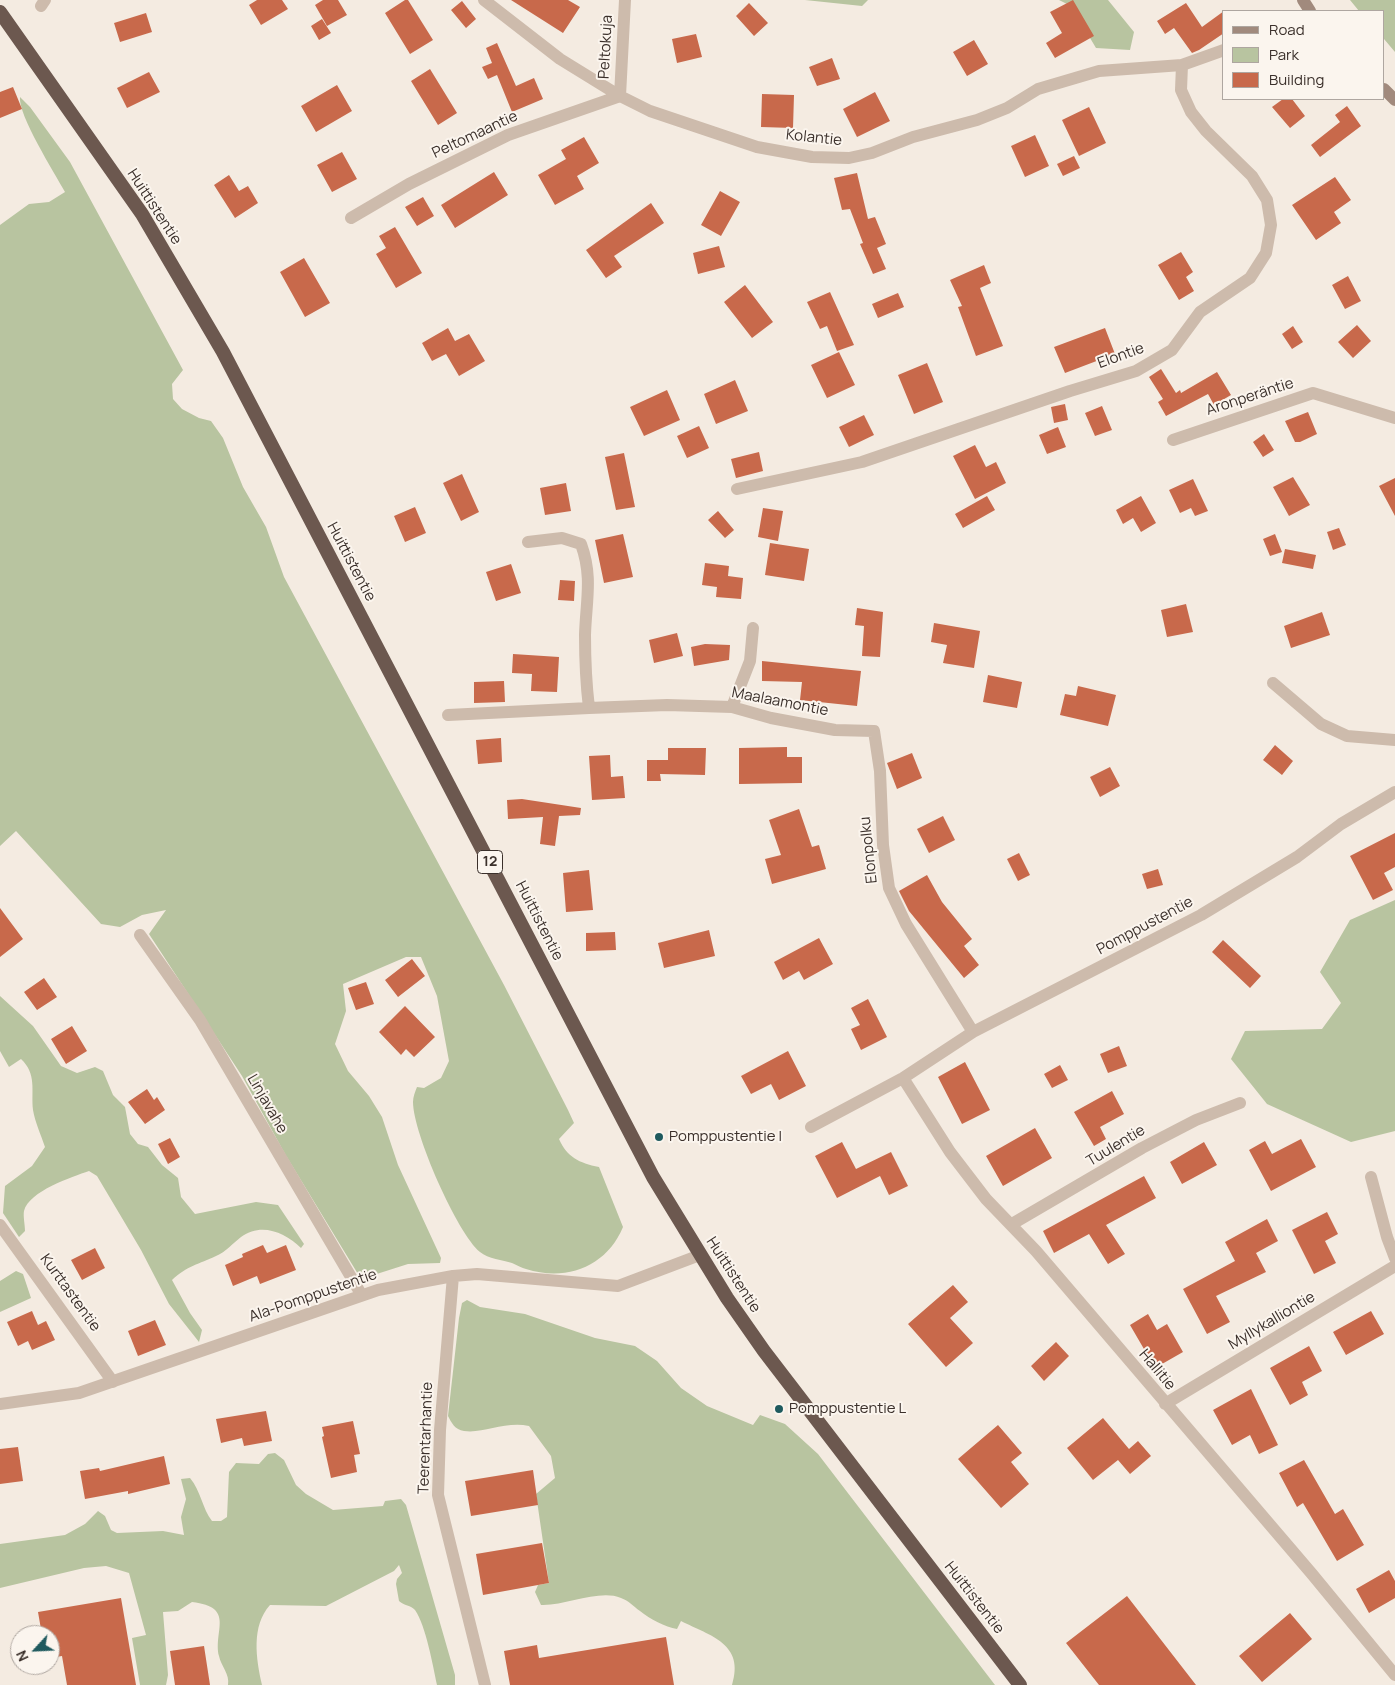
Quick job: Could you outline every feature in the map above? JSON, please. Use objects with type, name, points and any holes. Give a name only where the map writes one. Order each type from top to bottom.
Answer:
[{"type":"highway","name":"Huittistentie","points":[[0,12],[142,214],[224,352],[649,1169],[700,1255],[770,1358],[1020,1685]]},
{"type":"main road","points":[[1385,90],[1395,100]]},
{"type":"street","name":"Kolantie","points":[[484,0],[560,59],[620,96],[650,110],[757,147],[812,157],[849,158],[872,153],[913,137],[977,120],[1007,108],[1038,89],[1099,71],[1182,65],[1222,51]]},
{"type":"street","name":"Peltokuja","points":[[620,96],[625,0]]},
{"type":"street","name":"Elontie","points":[[737,489],[862,462],[1070,390],[1136,371],[1172,350],[1200,312],[1250,278],[1266,253],[1271,225],[1267,200],[1252,176],[1206,131],[1191,112],[1181,90],[1182,65]]},
{"type":"street","name":"Peltomaantie","points":[[351,218],[409,184],[508,136],[620,96]]},
{"type":"street","name":"Aronperäntie","points":[[1173,440],[1313,393],[1395,418]]},
{"type":"street","points":[[528,542],[562,538],[581,544],[588,563],[589,590],[585,642],[588,708]]},
{"type":"street","points":[[732,707],[750,662],[753,628]]},
{"type":"street","points":[[1273,683],[1321,724],[1347,736],[1395,740]]},
{"type":"street","name":"Maalaamontie","points":[[448,715],[667,705],[732,707],[771,718],[835,730],[874,731]]},
{"type":"street","name":"Elonpolku","points":[[874,731],[880,771],[883,845],[889,888],[906,924],[973,1032]]},
{"type":"street","name":"Pomppustentie","points":[[810,1127],[903,1078],[973,1032],[1201,915],[1297,858],[1341,824],[1395,792]]},
{"type":"street","name":"Linjavahe","points":[[140,935],[200,1020],[361,1294]]},
{"type":"street","name":"Hallitie","points":[[903,1078],[950,1152],[986,1198],[1012,1224],[1312,1574],[1395,1675]]},
{"type":"street","name":"Tuulentie","points":[[1012,1224],[1142,1148],[1196,1120],[1240,1103]]},
{"type":"street","points":[[1371,1176],[1387,1237],[1395,1258]]},
{"type":"street","name":"Kurttastentie","points":[[0,1225],[113,1382]]},
{"type":"street","name":"Ala-Pomppustentie","points":[[0,1404],[79,1393],[361,1294],[453,1276],[477,1274],[618,1286],[700,1255]]},
{"type":"street","name":"Myllykalliontie","points":[[1165,1404],[1395,1266]]},
{"type":"street","name":"Teerentarhantie","points":[[453,1276],[440,1430],[438,1495],[486,1685]]},
{"type":"green space","points":[[805,0],[868,0],[862,6]]},
{"type":"green space","points":[[1059,0],[1108,0],[1134,32],[1130,50],[1096,48],[1071,6]]},
{"type":"green space","points":[[1350,0],[1395,0],[1395,52],[1385,40],[1385,10],[1358,10]]},
{"type":"green space","points":[[20,97],[30,107],[70,162],[183,370],[172,384],[173,399],[182,409],[199,418],[211,421],[223,438],[243,487],[266,527],[284,577],[504,985],[568,1110],[574,1123],[559,1139],[562,1145],[574,1158],[599,1167],[623,1227],[616,1241],[607,1252],[596,1261],[584,1267],[570,1272],[556,1273],[541,1273],[524,1269],[480,1252],[460,1225],[428,1158],[415,1117],[413,1102],[417,1087],[424,1088],[441,1078],[449,1061],[437,996],[421,957],[406,957],[343,984],[346,1011],[335,1044],[348,1071],[369,1096],[382,1117],[398,1165],[441,1258],[440,1263],[408,1264],[361,1279],[285,1154],[242,1076],[149,934],[166,910],[142,915],[120,927],[101,924],[16,831],[0,846],[0,225],[29,204],[49,202],[65,192],[30,130]]},
{"type":"green space","points":[[1395,900],[1395,1131],[1351,1142],[1267,1104],[1231,1059],[1245,1031],[1322,1029],[1341,1003],[1320,972],[1350,920]]},
{"type":"green space","points":[[0,996],[33,1026],[61,1066],[77,1073],[95,1067],[103,1071],[113,1095],[125,1107],[130,1134],[138,1144],[148,1147],[162,1165],[178,1178],[181,1197],[195,1214],[256,1202],[278,1205],[304,1244],[301,1248],[281,1234],[273,1231],[257,1230],[241,1237],[216,1256],[188,1268],[172,1280],[190,1313],[202,1330],[199,1342],[169,1304],[141,1250],[97,1176],[89,1171],[52,1186],[34,1197],[24,1211],[25,1231],[19,1237],[3,1213],[5,1186],[32,1166],[45,1147],[34,1115],[32,1083],[29,1070],[21,1059],[9,1067],[0,1051]]},
{"type":"green space","points":[[16,1271],[23,1274],[31,1298],[0,1312],[0,1281]]},
{"type":"green space","points":[[467,1300],[480,1307],[525,1314],[595,1338],[635,1346],[657,1361],[681,1388],[707,1406],[753,1425],[760,1415],[785,1424],[818,1454],[995,1685],[732,1685],[735,1671],[734,1660],[723,1643],[681,1621],[677,1629],[668,1626],[648,1617],[621,1598],[612,1596],[603,1595],[551,1605],[541,1605],[535,1592],[538,1585],[549,1583],[536,1494],[555,1478],[551,1456],[529,1426],[511,1425],[479,1431],[464,1431],[456,1427],[448,1416],[459,1318],[462,1303]]},
{"type":"green space","points":[[275,1453],[284,1460],[296,1485],[306,1494],[333,1510],[383,1506],[385,1501],[401,1499],[406,1505],[455,1675],[455,1685],[437,1685],[429,1646],[419,1617],[413,1608],[399,1601],[396,1584],[397,1579],[402,1573],[399,1565],[394,1571],[326,1606],[270,1605],[260,1623],[257,1643],[262,1685],[228,1685],[228,1677],[219,1656],[220,1622],[218,1615],[214,1609],[206,1605],[192,1602],[178,1611],[163,1612],[168,1675],[166,1685],[140,1685],[132,1638],[146,1635],[129,1573],[106,1566],[84,1568],[0,1588],[0,1544],[65,1535],[85,1524],[98,1511],[105,1516],[111,1530],[117,1533],[163,1531],[184,1535],[181,1517],[186,1499],[181,1479],[190,1478],[197,1488],[212,1521],[221,1521],[227,1517],[229,1472],[236,1463],[259,1464],[268,1454]]},
{"type":"building","points":[[257,0],[282,0],[288,9],[261,25],[249,5]]},
{"type":"building","points":[[323,0],[338,0],[347,15],[327,26],[315,5]]},
{"type":"building","points":[[408,0],[433,40],[410,54],[385,13]]},
{"type":"building","points":[[511,0],[568,0],[580,7],[563,33]]},
{"type":"building","points":[[1073,0],[1094,36],[1055,58],[1046,43],[1062,33],[1050,12]]},
{"type":"building","points":[[462,1],[476,19],[466,28],[451,10]]},
{"type":"building","points":[[749,3],[768,23],[754,36],[736,16]]},
{"type":"building","points":[[1186,3],[1202,27],[1222,12],[1222,34],[1192,53],[1174,28],[1165,34],[1157,21]]},
{"type":"building","points":[[146,13],[152,32],[120,42],[114,23]]},
{"type":"building","points":[[322,19],[331,33],[319,40],[311,26]]},
{"type":"building","points":[[696,34],[702,57],[677,63],[672,39]]},
{"type":"building","points":[[974,40],[988,64],[967,76],[953,52]]},
{"type":"building","points":[[497,43],[516,86],[534,78],[543,99],[512,112],[497,75],[488,79],[482,67],[492,63],[486,48]]},
{"type":"building","points":[[832,58],[840,79],[817,86],[809,67]]},
{"type":"building","points":[[430,69],[457,113],[438,125],[411,81]]},
{"type":"building","points":[[149,72],[160,92],[127,108],[117,88]]},
{"type":"building","points":[[337,85],[352,111],[316,132],[301,106]]},
{"type":"building","points":[[13,87],[22,109],[0,118],[0,92]]},
{"type":"building","points":[[875,92],[890,121],[857,137],[843,109]]},
{"type":"building","points":[[762,94],[794,95],[793,128],[761,127]]},
{"type":"building","points":[[1282,100],[1293,100],[1305,116],[1290,128],[1272,107]]},
{"type":"building","points":[[1347,106],[1361,126],[1320,157],[1311,145],[1340,122],[1335,115]]},
{"type":"building","points":[[1089,107],[1106,143],[1079,156],[1062,120]]},
{"type":"building","points":[[1035,135],[1049,166],[1025,177],[1011,146]]},
{"type":"building","points":[[584,137],[599,163],[577,176],[584,189],[555,205],[538,175],[566,159],[561,150]]},
{"type":"building","points":[[342,152],[357,179],[332,192],[317,165]]},
{"type":"building","points":[[1074,156],[1080,168],[1063,176],[1057,164]]},
{"type":"building","points":[[494,172],[508,195],[455,228],[441,205]]},
{"type":"building","points":[[857,173],[868,219],[875,217],[886,244],[877,248],[886,269],[873,274],[860,244],[863,243],[850,209],[842,210],[834,178]]},
{"type":"building","points":[[229,175],[239,191],[248,186],[258,203],[235,218],[214,185]]},
{"type":"building","points":[[1335,177],[1351,200],[1334,212],[1341,223],[1316,240],[1292,205]]},
{"type":"building","points":[[720,191],[740,202],[721,236],[701,225]]},
{"type":"building","points":[[423,197],[434,216],[417,226],[405,207]]},
{"type":"building","points":[[651,203],[664,223],[614,256],[622,267],[606,278],[586,250]]},
{"type":"building","points":[[395,227],[422,273],[396,288],[376,254],[386,248],[379,236]]},
{"type":"building","points":[[719,246],[725,267],[698,274],[693,253]]},
{"type":"building","points":[[1181,252],[1193,272],[1186,277],[1194,291],[1179,300],[1158,265]]},
{"type":"building","points":[[304,258],[330,303],[305,317],[280,272]]},
{"type":"building","points":[[984,265],[991,283],[980,288],[1003,346],[976,356],[958,307],[962,306],[950,280]]},
{"type":"building","points":[[1348,276],[1361,301],[1345,309],[1332,285]]},
{"type":"building","points":[[745,285],[773,322],[752,338],[724,302]]},
{"type":"building","points":[[830,292],[854,345],[837,351],[827,326],[820,329],[807,302]]},
{"type":"building","points":[[898,293],[904,307],[878,318],[872,304]]},
{"type":"building","points":[[1357,325],[1371,341],[1353,358],[1338,342]]},
{"type":"building","points":[[1293,326],[1303,342],[1292,349],[1282,334]]},
{"type":"building","points":[[448,328],[455,341],[469,334],[485,361],[459,376],[446,354],[432,361],[422,343]]},
{"type":"building","points":[[1105,328],[1115,354],[1065,373],[1054,347]]},
{"type":"building","points":[[839,352],[855,385],[827,398],[811,365]]},
{"type":"building","points":[[927,363],[943,402],[914,414],[898,375]]},
{"type":"building","points":[[1161,369],[1176,393],[1180,390],[1181,393],[1217,372],[1231,395],[1214,405],[1208,394],[1166,416],[1158,402],[1163,399],[1149,377]]},
{"type":"building","points":[[735,380],[748,411],[716,424],[704,394]]},
{"type":"building","points":[[667,390],[680,420],[644,436],[630,407]]},
{"type":"building","points":[[1065,404],[1068,420],[1054,423],[1051,407]]},
{"type":"building","points":[[1102,406],[1112,430],[1095,436],[1085,413]]},
{"type":"building","points":[[1308,412],[1317,434],[1300,442],[1295,442],[1285,421]]},
{"type":"building","points":[[864,415],[874,435],[849,447],[839,427]]},
{"type":"building","points":[[699,426],[709,448],[687,458],[677,436]]},
{"type":"building","points":[[1058,427],[1066,447],[1047,454],[1039,435]]},
{"type":"building","points":[[1264,434],[1274,450],[1263,457],[1253,442]]},
{"type":"building","points":[[975,445],[986,467],[996,462],[1006,483],[975,499],[953,456]]},
{"type":"building","points":[[759,452],[763,471],[736,478],[731,459]]},
{"type":"building","points":[[624,453],[635,507],[616,510],[605,457]]},
{"type":"building","points":[[462,474],[479,512],[461,521],[443,483]]},
{"type":"building","points":[[1293,477],[1310,505],[1289,516],[1273,487]]},
{"type":"building","points":[[1395,478],[1395,516],[1379,486]]},
{"type":"building","points":[[1193,479],[1208,511],[1195,516],[1191,508],[1180,513],[1169,490]]},
{"type":"building","points":[[566,483],[571,511],[545,515],[540,488]]},
{"type":"building","points":[[987,496],[995,510],[963,528],[955,514]]},
{"type":"building","points":[[1141,496],[1156,523],[1141,532],[1133,518],[1123,524],[1116,510]]},
{"type":"building","points":[[415,507],[426,533],[405,542],[394,516]]},
{"type":"building","points":[[763,508],[783,511],[778,541],[758,537]]},
{"type":"building","points":[[718,511],[734,530],[725,538],[708,520]]},
{"type":"building","points":[[1339,528],[1346,545],[1333,550],[1327,532]]},
{"type":"building","points":[[623,534],[633,577],[604,583],[595,540]]},
{"type":"building","points":[[1275,534],[1282,552],[1270,556],[1263,539]]},
{"type":"building","points":[[770,543],[809,549],[804,581],[765,575]]},
{"type":"building","points":[[1285,549],[1316,555],[1313,569],[1282,563]]},
{"type":"building","points":[[705,563],[729,566],[728,576],[743,578],[741,599],[716,597],[717,587],[702,585]]},
{"type":"building","points":[[511,564],[521,593],[496,601],[486,572]]},
{"type":"building","points":[[560,580],[575,581],[574,601],[558,600]]},
{"type":"building","points":[[1186,604],[1193,632],[1167,637],[1161,610]]},
{"type":"building","points":[[857,608],[883,612],[880,657],[862,656],[864,626],[855,625]]},
{"type":"building","points":[[1322,612],[1330,635],[1291,648],[1284,626]]},
{"type":"building","points":[[934,623],[980,631],[974,668],[943,663],[947,645],[931,642]]},
{"type":"building","points":[[677,633],[683,656],[654,663],[649,640]]},
{"type":"building","points":[[705,644],[730,645],[729,660],[694,666],[691,647]]},
{"type":"building","points":[[513,654],[559,657],[557,692],[531,691],[532,674],[512,673]]},
{"type":"building","points":[[762,661],[861,671],[857,706],[800,700],[802,682],[762,681]]},
{"type":"building","points":[[988,675],[1022,682],[1017,708],[983,702]]},
{"type":"building","points":[[504,681],[505,702],[474,703],[474,682]]},
{"type":"building","points":[[1078,686],[1116,695],[1108,726],[1060,715],[1065,694],[1076,696]]},
{"type":"building","points":[[501,738],[502,762],[478,764],[476,740]]},
{"type":"building","points":[[1275,745],[1293,761],[1282,775],[1263,760]]},
{"type":"building","points":[[787,747],[787,757],[802,757],[802,783],[739,784],[739,748]]},
{"type":"building","points":[[668,748],[706,748],[705,775],[660,774],[661,781],[647,781],[647,760],[668,760]]},
{"type":"building","points":[[912,753],[922,778],[897,789],[887,763]]},
{"type":"building","points":[[610,755],[611,777],[623,776],[625,798],[592,800],[589,756]]},
{"type":"building","points":[[1110,767],[1120,786],[1100,797],[1090,777]]},
{"type":"building","points":[[522,799],[581,808],[580,815],[559,816],[555,846],[540,844],[543,817],[508,819],[507,800]]},
{"type":"building","points":[[799,809],[812,847],[819,845],[826,869],[772,884],[765,859],[781,855],[769,820]]},
{"type":"building","points":[[943,816],[955,840],[929,853],[917,829]]},
{"type":"building","points":[[1395,833],[1395,867],[1384,873],[1393,890],[1373,900],[1350,856]]},
{"type":"building","points":[[1019,853],[1030,875],[1018,881],[1007,859]]},
{"type":"building","points":[[1158,869],[1163,885],[1147,889],[1142,874]]},
{"type":"building","points":[[589,870],[593,910],[566,912],[563,873]]},
{"type":"building","points":[[927,875],[942,902],[972,939],[964,946],[979,965],[964,978],[909,911],[899,891]]},
{"type":"building","points":[[0,908],[23,939],[0,957]]},
{"type":"building","points":[[709,930],[715,956],[664,968],[658,943]]},
{"type":"building","points":[[615,932],[616,950],[586,951],[586,933]]},
{"type":"building","points":[[819,938],[833,964],[804,980],[799,971],[783,980],[774,962]]},
{"type":"building","points":[[1223,940],[1261,976],[1250,988],[1212,952]]},
{"type":"building","points":[[412,959],[425,976],[398,997],[385,980]]},
{"type":"building","points":[[44,978],[57,997],[37,1010],[24,992]]},
{"type":"building","points":[[366,982],[374,1004],[356,1010],[348,988]]},
{"type":"building","points":[[868,999],[887,1037],[861,1050],[851,1029],[860,1025],[851,1008]]},
{"type":"building","points":[[405,1006],[435,1037],[414,1057],[406,1049],[401,1055],[379,1032]]},
{"type":"building","points":[[72,1026],[87,1051],[66,1064],[51,1039]]},
{"type":"building","points":[[1119,1046],[1127,1066],[1108,1073],[1100,1054]]},
{"type":"building","points":[[788,1051],[806,1086],[779,1100],[771,1084],[751,1094],[741,1076]]},
{"type":"building","points":[[965,1062],[990,1110],[962,1124],[938,1077]]},
{"type":"building","points":[[1060,1065],[1068,1080],[1052,1088],[1044,1074]]},
{"type":"building","points":[[147,1089],[154,1100],[157,1097],[165,1110],[145,1124],[128,1102]]},
{"type":"building","points":[[1112,1091],[1124,1114],[1100,1127],[1106,1139],[1094,1146],[1074,1112]]},
{"type":"building","points":[[1035,1128],[1052,1158],[1003,1186],[986,1156]]},
{"type":"building","points":[[170,1138],[180,1157],[168,1164],[158,1144]]},
{"type":"building","points":[[1301,1139],[1316,1167],[1271,1191],[1249,1150],[1265,1141],[1272,1154]]},
{"type":"building","points":[[842,1142],[856,1169],[891,1152],[908,1186],[889,1195],[880,1176],[837,1198],[815,1156]]},
{"type":"building","points":[[1204,1142],[1217,1165],[1182,1184],[1170,1162]]},
{"type":"building","points":[[1144,1176],[1156,1198],[1106,1225],[1125,1254],[1108,1264],[1089,1234],[1054,1253],[1043,1231]]},
{"type":"building","points":[[1327,1212],[1338,1234],[1325,1241],[1336,1263],[1314,1274],[1292,1230]]},
{"type":"building","points":[[1267,1219],[1278,1241],[1256,1253],[1266,1272],[1216,1296],[1230,1322],[1207,1334],[1183,1289],[1235,1261],[1225,1242]]},
{"type":"building","points":[[263,1245],[267,1253],[286,1245],[296,1270],[260,1284],[257,1276],[233,1286],[225,1265],[243,1257],[242,1254]]},
{"type":"building","points":[[95,1248],[105,1268],[82,1280],[71,1260]]},
{"type":"building","points":[[953,1285],[968,1302],[950,1318],[973,1343],[946,1367],[908,1324]]},
{"type":"building","points":[[32,1311],[38,1325],[46,1321],[55,1340],[32,1350],[28,1341],[18,1346],[7,1322]]},
{"type":"building","points":[[1371,1311],[1384,1334],[1346,1355],[1333,1332]]},
{"type":"building","points":[[1148,1314],[1157,1330],[1167,1324],[1183,1352],[1155,1368],[1130,1325]]},
{"type":"building","points":[[155,1320],[166,1345],[138,1356],[128,1331]]},
{"type":"building","points":[[1056,1342],[1069,1356],[1044,1381],[1031,1366]]},
{"type":"building","points":[[1309,1346],[1322,1371],[1302,1382],[1308,1395],[1290,1405],[1270,1368]]},
{"type":"building","points":[[1251,1389],[1278,1445],[1259,1454],[1250,1435],[1232,1445],[1213,1410]]},
{"type":"building","points":[[266,1411],[272,1441],[244,1446],[242,1438],[221,1443],[216,1419]]},
{"type":"building","points":[[1103,1418],[1129,1449],[1138,1441],[1151,1456],[1130,1474],[1118,1460],[1093,1480],[1067,1448]]},
{"type":"building","points":[[353,1421],[360,1454],[354,1455],[357,1472],[331,1478],[322,1437],[324,1436],[322,1427]]},
{"type":"building","points":[[998,1425],[1022,1453],[1011,1462],[1029,1484],[1001,1508],[958,1459]]},
{"type":"building","points":[[18,1447],[23,1481],[0,1484],[0,1449]]},
{"type":"building","points":[[164,1456],[170,1484],[128,1494],[128,1491],[85,1499],[80,1471],[99,1468],[100,1471]]},
{"type":"building","points":[[1304,1460],[1335,1514],[1343,1509],[1364,1545],[1337,1561],[1303,1503],[1297,1507],[1279,1473]]},
{"type":"building","points":[[533,1470],[538,1505],[471,1516],[465,1481]]},
{"type":"building","points":[[542,1543],[549,1583],[483,1595],[476,1554]]},
{"type":"building","points":[[1389,1570],[1395,1581],[1395,1598],[1369,1613],[1356,1589]]},
{"type":"building","points":[[1127,1596],[1196,1685],[1099,1685],[1066,1643]]},
{"type":"building","points":[[121,1598],[136,1685],[67,1685],[62,1656],[60,1656],[60,1625],[40,1625],[38,1612]]},
{"type":"building","points":[[1290,1613],[1312,1639],[1262,1682],[1239,1656]]},
{"type":"building","points":[[666,1637],[674,1685],[510,1685],[504,1651],[537,1645],[539,1658]]},
{"type":"building","points":[[204,1646],[210,1685],[175,1685],[170,1651]]},
{"type":"place","name":"Pomppustentie I","points":[[659,1137]]},
{"type":"place","name":"Pomppustentie L","points":[[779,1409]]}]
